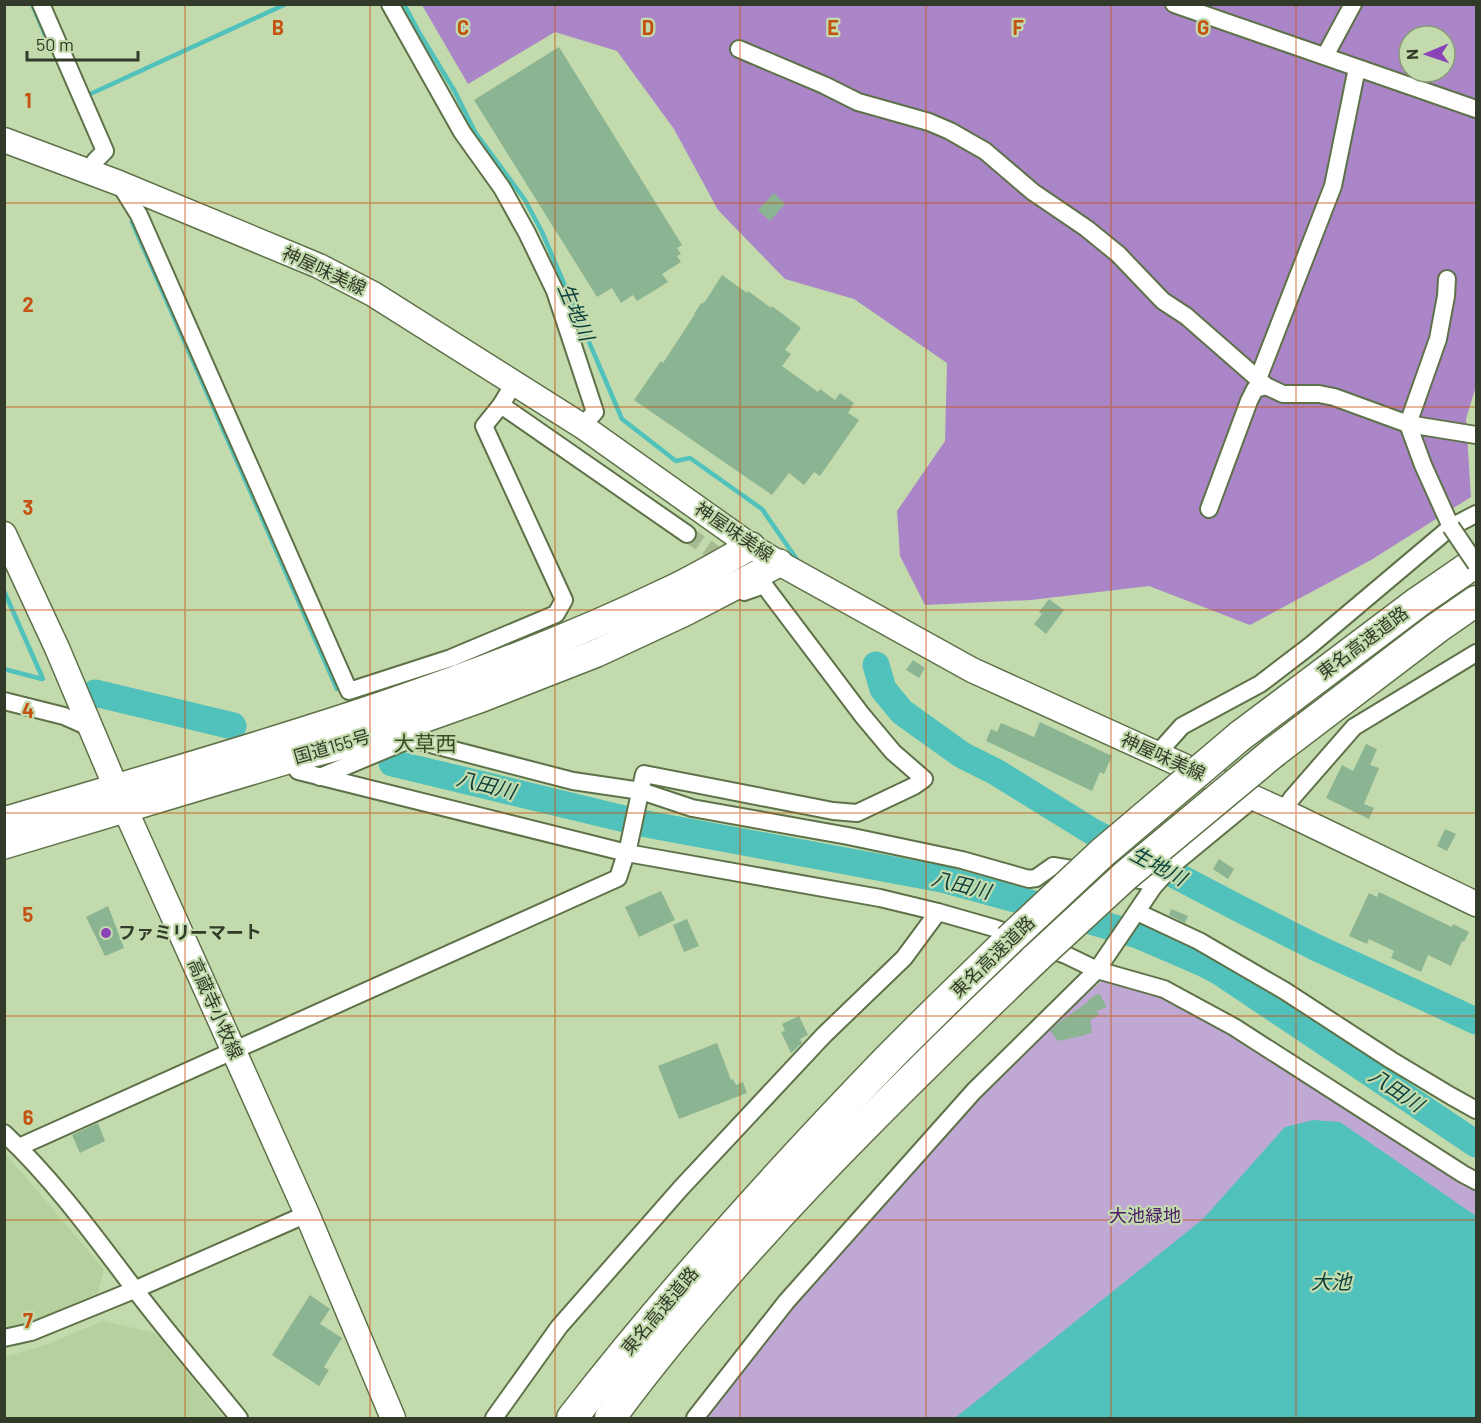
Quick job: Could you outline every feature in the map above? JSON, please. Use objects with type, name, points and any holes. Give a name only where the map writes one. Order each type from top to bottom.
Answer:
[{"type":"highway","name":"国道155号","points":[[4,845],[120,798],[474,674],[660,595],[752,546]]},
{"type":"highway","name":"国道155号","points":[[4,821],[120,798],[291,759],[366,738],[401,735],[482,698],[597,653],[683,613],[779,563]]},
{"type":"highway","name":"東名高速道路","points":[[572,1419],[607,1373],[760,1194],[887,1060],[1009,940],[1102,854],[1240,736],[1418,602],[1476,563]]},
{"type":"highway","name":"東名高速道路","points":[[610,1419],[709,1293],[781,1214],[908,1081],[1035,959],[1125,876],[1274,752],[1476,601]]},
{"type":"highway","points":[[627,1419],[781,1214]]},
{"type":"main road","name":"神屋味美線","points":[[4,140],[119,183],[319,266],[372,294],[582,426],[779,563],[972,670],[1254,798],[1476,904]]},
{"type":"main road","name":"高蔵寺小牧線","points":[[4,534],[57,648],[120,798],[307,1214],[393,1419]]},
{"type":"street","points":[[41,4],[105,151],[95,160],[95,175]]},
{"type":"street","points":[[390,4],[462,132],[501,188],[527,232],[555,291],[595,411],[582,426]]},
{"type":"street","points":[[1174,4],[1476,110]]},
{"type":"street","points":[[1325,56],[1353,4]]},
{"type":"street","points":[[740,49],[858,102],[928,122],[950,131],[985,151],[1032,192],[1086,228],[1118,254],[1163,301],[1186,316],[1262,383],[1283,394],[1319,394],[1334,397],[1408,424],[1476,435]]},
{"type":"street","points":[[1209,509],[1249,401],[1255,389],[1262,383],[1333,186],[1357,68]]},
{"type":"street","points":[[119,183],[139,215],[349,691],[451,658],[556,614],[564,600],[484,426],[514,384]]},
{"type":"street","points":[[1447,279],[1438,339],[1408,424],[1423,465],[1451,527],[1476,563]]},
{"type":"street","points":[[501,405],[687,534]]},
{"type":"street","points":[[1157,754],[1182,726],[1260,684],[1311,645],[1451,527],[1476,514]]},
{"type":"street","points":[[19,1147],[618,878],[628,849],[644,774],[833,811],[857,813],[924,779],[893,752],[862,715],[764,585],[751,589],[645,642],[493,706],[401,735],[320,777]]},
{"type":"street","points":[[1283,812],[1292,798],[1354,727],[1476,653]]},
{"type":"street","points":[[4,701],[64,716],[91,728]]},
{"type":"street","points":[[401,735],[573,781],[640,794],[692,808],[848,836],[962,860],[1029,879],[1036,878],[1053,866],[1147,880],[1154,886]]},
{"type":"street","points":[[291,759],[298,771],[320,777],[628,849],[880,898],[994,928],[1066,955],[1097,970],[1164,989],[1234,1027],[1476,1181]]},
{"type":"street","points":[[695,1419],[786,1302],[974,1091],[1097,970],[1154,886],[1175,863],[1254,798]]},
{"type":"street","points":[[494,1419],[559,1327],[673,1197],[824,1035],[904,958],[938,912]]},
{"type":"street","points":[[1137,912],[1200,941],[1476,1110]]},
{"type":"street","points":[[4,1133],[80,1216],[134,1290],[239,1419]]},
{"type":"street","points":[[4,1338],[31,1332],[134,1290],[307,1214]]},
{"type":"shaded area","points":[[422,5],[1476,5],[1476,386],[1466,419],[1471,497],[1371,560],[1250,625],[1149,586],[1031,600],[925,605],[900,556],[897,511],[945,441],[947,363],[854,299],[785,279],[718,210],[674,129],[617,51],[555,32],[468,84]]},
{"type":"shaded area","points":[[4,1152],[104,1269],[98,1293],[38,1319],[4,1330]]},
{"type":"shaded area","points":[[103,1321],[155,1333],[224,1418],[5,1418],[5,1357],[48,1344]]},
{"type":"green space","name":"大池緑地","points":[[1109,975],[1163,993],[1233,1030],[1476,1188],[1476,1418],[703,1418],[791,1306],[978,1096],[1047,1027]]},
{"type":"water","name":"大池","points":[[1313,1120],[1340,1122],[1476,1216],[1476,1418],[955,1418],[1203,1219],[1285,1127]]},
{"type":"building","points":[[559,47],[682,245],[677,248],[681,254],[677,256],[681,262],[662,274],[668,282],[637,301],[633,295],[621,303],[612,288],[597,297],[474,100]]},
{"type":"building","points":[[774,193],[785,204],[770,221],[758,210]]},
{"type":"building","points":[[722,275],[771,308],[772,306],[801,328],[785,350],[791,354],[782,366],[818,392],[820,389],[835,400],[840,393],[854,403],[848,413],[859,420],[820,476],[814,472],[804,485],[789,473],[772,495],[634,400],[661,361],[663,363],[701,303],[706,300]]},
{"type":"building","points":[[1049,599],[1064,610],[1046,634],[1034,624],[1042,614],[1039,612]]},
{"type":"building","points":[[913,660],[925,668],[919,678],[906,670]]},
{"type":"building","points":[[1040,722],[1112,756],[1104,774],[1100,772],[1092,791],[986,741],[991,729],[997,732],[1001,723],[1034,737]]},
{"type":"building","points":[[1366,744],[1377,749],[1370,765],[1379,768],[1364,804],[1374,808],[1369,819],[1326,798],[1342,765],[1353,771]]},
{"type":"building","points":[[1445,829],[1456,834],[1447,851],[1437,846]]},
{"type":"building","points":[[1219,859],[1234,869],[1228,879],[1213,869]]},
{"type":"building","points":[[661,891],[675,920],[639,937],[625,907]]},
{"type":"building","points":[[1379,892],[1452,927],[1453,924],[1469,932],[1464,942],[1462,941],[1451,966],[1428,955],[1421,972],[1391,958],[1394,951],[1369,939],[1367,944],[1349,936],[1369,893],[1377,897]]},
{"type":"building","name":"ファミリーマート","points":[[108,906],[124,948],[105,956],[86,917]]},
{"type":"building","points":[[1171,909],[1188,916],[1185,923],[1169,915]]},
{"type":"building","points":[[687,919],[699,946],[684,952],[673,925]]},
{"type":"building","points":[[1099,993],[1107,1007],[1097,1011],[1099,1015],[1090,1020],[1092,1033],[1058,1041],[1050,1031]]},
{"type":"building","points":[[799,1016],[808,1035],[800,1039],[802,1043],[791,1053],[781,1032],[785,1031],[782,1024]]},
{"type":"building","points":[[717,1043],[731,1080],[733,1079],[736,1085],[743,1082],[747,1093],[679,1119],[658,1066]]},
{"type":"building","points":[[98,1123],[105,1141],[80,1153],[72,1135]]},
{"type":"building","points":[[310,1295],[330,1309],[320,1324],[342,1338],[324,1367],[329,1370],[319,1386],[272,1355]]},
{"type":"waterway","points":[[32,4],[51,49]]},
{"type":"waterway","points":[[86,96],[286,4]]},
{"type":"waterway","name":"生地川","points":[[404,4],[454,90],[475,132],[525,200],[542,232],[622,419],[676,461],[690,458],[762,509],[800,564]]},
{"type":"waterway","points":[[132,222],[337,689]]},
{"type":"waterway","points":[[4,591],[43,679]]},
{"type":"waterway","name":"生地川","points":[[876,665],[883,689],[902,712],[962,755],[996,772],[1093,832],[1238,908],[1315,947],[1476,1021]]},
{"type":"waterway","name":"八田川","points":[[4,669],[42,679]]},
{"type":"waterway","name":"八田川","points":[[95,693],[233,726]]},
{"type":"waterway","name":"八田川","points":[[392,763],[641,823],[942,879],[1138,935],[1220,972],[1476,1144]]},
{"type":"tunnel","points":[[687,534],[730,563]]},
{"type":"place","name":"ファミリーマート","points":[[106,933]]},
{"type":"district","name":"大草西","points":[[425,744]]}]
